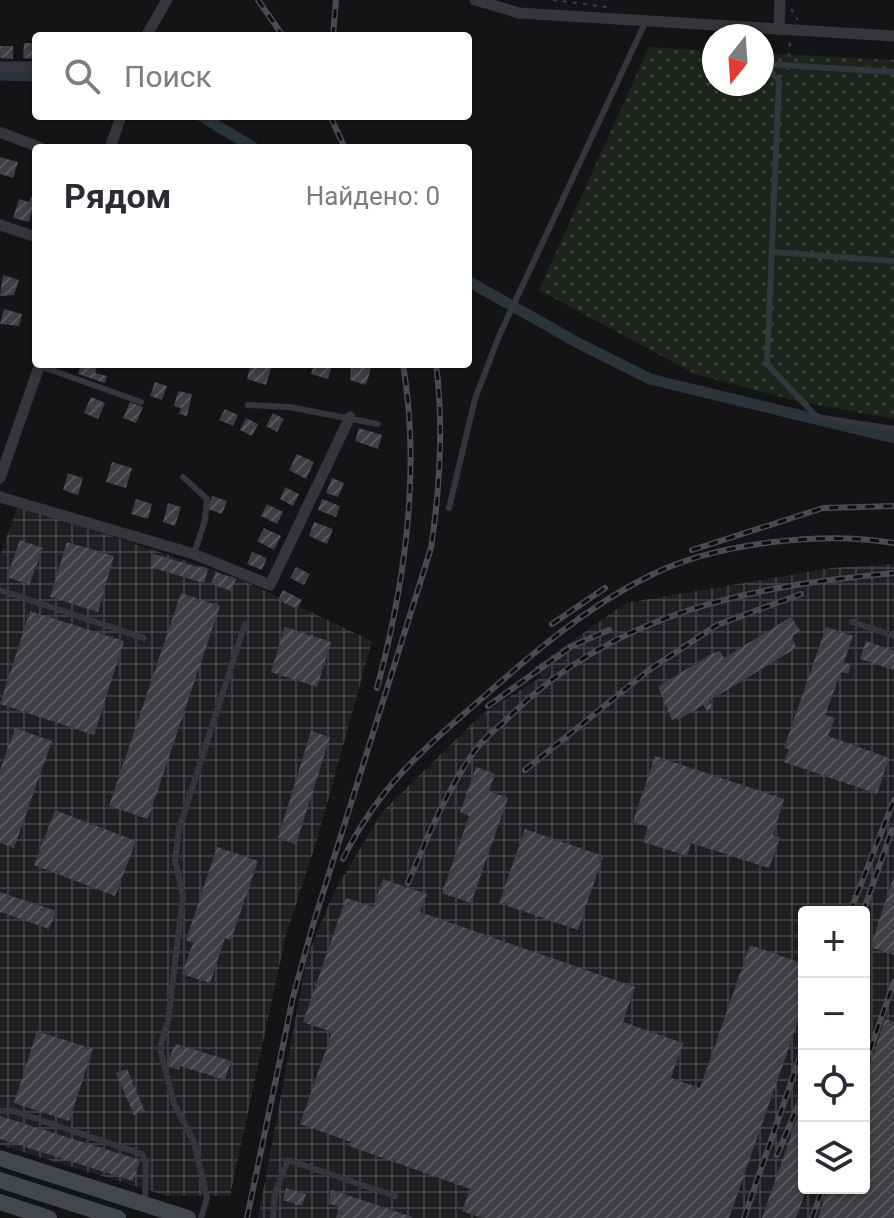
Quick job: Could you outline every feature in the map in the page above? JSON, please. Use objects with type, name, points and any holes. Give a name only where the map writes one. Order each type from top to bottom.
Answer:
[{"type":"main road","points":[[0,1158],[188,1218]]},
{"type":"main road","points":[[0,1180],[118,1218]]},
{"type":"main road","points":[[0,1202],[49,1218]]},
{"type":"street","points":[[148,32],[167,0]]},
{"type":"street","points":[[475,0],[519,13],[702,28]]},
{"type":"street","points":[[779,30],[780,0]]},
{"type":"street","points":[[774,30],[894,36]]},
{"type":"street","points":[[0,67],[32,67]]},
{"type":"street","points":[[111,144],[119,120]]},
{"type":"street","points":[[0,132],[32,144]]},
{"type":"street","points":[[0,225],[32,236]]},
{"type":"street","points":[[0,478],[39,368]]},
{"type":"street","points":[[0,497],[194,554],[270,585],[350,417]]},
{"type":"lane","points":[[449,508],[475,399],[499,336],[645,23]]},
{"type":"lane","points":[[774,64],[894,72]]},
{"type":"lane","points":[[774,75],[779,81],[767,364],[817,417],[894,429]]},
{"type":"lane","points":[[772,252],[894,261]]},
{"type":"lane","points":[[48,368],[141,402]]},
{"type":"lane","points":[[248,405],[350,417],[378,424]]},
{"type":"lane","points":[[183,477],[207,499],[205,520],[194,554]]},
{"type":"lane","points":[[0,590],[144,638]]},
{"type":"lane","points":[[852,622],[894,636]]},
{"type":"lane","points":[[201,1218],[207,1198],[194,1142],[174,1104],[160,1048],[168,1021],[183,896],[175,861],[179,829],[245,624]]},
{"type":"lane","points":[[0,1111],[13,1111],[142,1154],[146,1162],[144,1204]]},
{"type":"lane","points":[[273,1218],[275,1193],[288,1160],[395,1196]]},
{"type":"path","points":[[789,66],[790,43]]},
{"type":"shaded area","points":[[649,47],[702,50],[702,96],[774,96],[774,54],[894,60],[894,419],[797,401],[695,374],[539,290]]},
{"type":"shaded area","points":[[18,505],[240,579],[372,641],[317,840],[286,935],[230,1196],[168,1196],[0,1145],[0,556]]},
{"type":"shaded area","points":[[894,564],[894,1218],[258,1218],[307,957],[334,892],[382,812],[482,714],[541,677],[535,667],[626,603],[831,568]]},
{"type":"building","points":[[24,43],[32,43],[32,59],[23,58]]},
{"type":"building","points":[[0,46],[13,46],[13,59],[0,58]]},
{"type":"building","points":[[0,157],[18,162],[13,178],[0,174]]},
{"type":"building","points":[[32,197],[29,222],[13,218],[19,199],[29,202]]},
{"type":"building","points":[[3,275],[19,280],[14,295],[0,296]]},
{"type":"building","points":[[4,309],[22,314],[19,326],[0,324]]},
{"type":"building","points":[[80,368],[97,368],[95,373],[107,376],[105,383],[78,374]]},
{"type":"building","points":[[250,368],[271,368],[266,385],[247,379]]},
{"type":"building","points":[[313,368],[332,368],[328,379],[311,374]]},
{"type":"building","points":[[351,368],[371,368],[366,385],[350,380]]},
{"type":"building","points":[[155,382],[167,386],[162,400],[150,396]]},
{"type":"building","points":[[178,391],[192,394],[187,416],[179,414],[181,408],[174,406]]},
{"type":"building","points":[[91,397],[105,403],[98,419],[84,413]]},
{"type":"building","points":[[130,402],[143,407],[136,423],[123,418]]},
{"type":"building","points":[[225,409],[238,415],[233,426],[219,420]]},
{"type":"building","points":[[273,413],[284,419],[277,432],[266,426]]},
{"type":"building","points":[[246,418],[258,424],[252,436],[240,430]]},
{"type":"building","points":[[359,428],[382,435],[378,449],[355,441]]},
{"type":"building","points":[[297,454],[314,462],[306,479],[289,470]]},
{"type":"building","points":[[112,462],[132,468],[126,488],[106,482]]},
{"type":"building","points":[[68,473],[83,478],[78,495],[63,490]]},
{"type":"building","points":[[332,478],[344,483],[338,497],[326,493]]},
{"type":"building","points":[[285,487],[299,494],[293,506],[280,499]]},
{"type":"building","points":[[212,496],[227,501],[222,514],[208,509]]},
{"type":"building","points":[[136,499],[152,504],[148,519],[131,514]]},
{"type":"building","points":[[322,499],[340,506],[336,517],[318,510]]},
{"type":"building","points":[[168,503],[181,507],[175,526],[163,522]]},
{"type":"building","points":[[267,504],[283,512],[277,524],[261,516]]},
{"type":"building","points":[[314,522],[333,529],[327,544],[309,536]]},
{"type":"building","points":[[264,528],[281,536],[274,550],[257,541]]},
{"type":"building","points":[[20,540],[43,548],[29,585],[7,577]]},
{"type":"building","points":[[67,542],[114,556],[98,612],[50,597]]},
{"type":"building","points":[[252,552],[267,558],[262,570],[247,564]]},
{"type":"building","points":[[154,554],[208,570],[204,583],[150,567]]},
{"type":"building","points":[[296,567],[310,574],[304,585],[290,578]]},
{"type":"building","points":[[216,572],[236,579],[231,591],[211,584]]},
{"type":"building","points":[[283,590],[302,600],[297,609],[278,600]]},
{"type":"building","points":[[181,593],[220,606],[148,819],[109,806]]},
{"type":"building","points":[[30,611],[124,641],[94,735],[0,704]]},
{"type":"building","points":[[791,617],[800,631],[792,636],[796,648],[709,701],[713,707],[707,711],[703,705],[678,720],[672,720],[658,687],[711,654],[720,651],[724,658]]},
{"type":"building","points":[[285,627],[331,642],[317,687],[271,672]]},
{"type":"building","points":[[826,627],[853,636],[844,662],[851,665],[848,674],[841,672],[825,715],[835,718],[828,736],[889,758],[877,794],[784,762],[789,749],[784,748]]},
{"type":"building","points":[[866,641],[894,651],[894,670],[860,659]]},
{"type":"building","points":[[15,728],[52,741],[14,848],[0,843],[0,770]]},
{"type":"building","points":[[311,731],[330,737],[296,844],[278,838]]},
{"type":"building","points":[[655,756],[784,799],[773,835],[780,837],[769,868],[691,843],[687,856],[643,842],[648,827],[633,822]]},
{"type":"building","points":[[476,767],[495,774],[489,791],[508,798],[471,903],[442,893],[469,816],[460,812]]},
{"type":"building","points":[[55,810],[136,841],[115,896],[34,865]]},
{"type":"building","points":[[525,829],[603,856],[578,930],[499,903]]},
{"type":"building","points":[[217,847],[258,861],[231,940],[225,938],[210,983],[182,974],[193,943],[186,940]]},
{"type":"building","points":[[894,876],[894,955],[870,947]]},
{"type":"building","points":[[383,879],[427,894],[420,912],[635,987],[623,1022],[683,1043],[671,1078],[700,1088],[750,945],[798,962],[798,1022],[729,1218],[482,1218],[462,1211],[470,1189],[349,1146],[351,1142],[300,1124],[332,1032],[303,1022],[346,898],[373,907]]},
{"type":"building","points":[[0,892],[56,911],[49,929],[0,912]]},
{"type":"building","points":[[885,1019],[894,1022],[894,1218],[818,1218],[826,1194],[870,1194],[870,1064]]},
{"type":"building","points":[[37,1031],[93,1049],[69,1121],[14,1103]]},
{"type":"building","points":[[176,1044],[231,1061],[225,1080],[180,1066],[179,1070],[170,1067],[167,1061]]},
{"type":"building","points":[[127,1069],[145,1111],[134,1115],[116,1073]]},
{"type":"building","points":[[0,1116],[140,1160],[133,1181],[0,1139]]},
{"type":"building","points":[[798,1116],[798,1194],[805,1194],[796,1218],[762,1218]]},
{"type":"building","points":[[286,1188],[306,1194],[302,1206],[283,1200]]},
{"type":"building","points":[[332,1190],[412,1218],[336,1218],[339,1207],[328,1203]]},
{"type":"waterway","points":[[0,75],[32,76]]},
{"type":"waterway","points":[[208,120],[247,144]]},
{"type":"waterway","points":[[472,283],[578,343],[650,379],[894,438]]},
{"type":"railway","points":[[258,0],[280,32]]},
{"type":"railway","points":[[333,32],[336,0]]},
{"type":"railway","points":[[332,120],[343,144]]},
{"type":"railway","points":[[377,688],[395,609],[407,527],[410,445],[404,368]]},
{"type":"railway","points":[[247,1218],[293,997],[431,548],[440,456],[436,368]]},
{"type":"railway","points":[[692,550],[823,508],[894,506]]},
{"type":"railway","points":[[343,859],[386,791],[420,754],[540,648],[604,601],[677,564],[737,548],[803,539],[835,538],[894,543]]},
{"type":"railway","points":[[408,883],[447,797],[476,749],[552,680],[595,651],[641,628],[738,596],[789,586],[894,573]]},
{"type":"railway","points":[[552,624],[605,588]]},
{"type":"railway","points":[[525,770],[649,670],[717,625],[801,594]]},
{"type":"railway","points":[[488,706],[572,646],[609,630]]},
{"type":"railway","points":[[852,906],[894,800]]},
{"type":"railway","points":[[865,906],[892,830]]},
{"type":"railway","points":[[870,1050],[894,982]]},
{"type":"railway","points":[[744,1218],[802,1050]]},
{"type":"railway","points":[[777,1155],[798,1106]]},
{"type":"railway","points":[[812,1218],[821,1194]]}]
